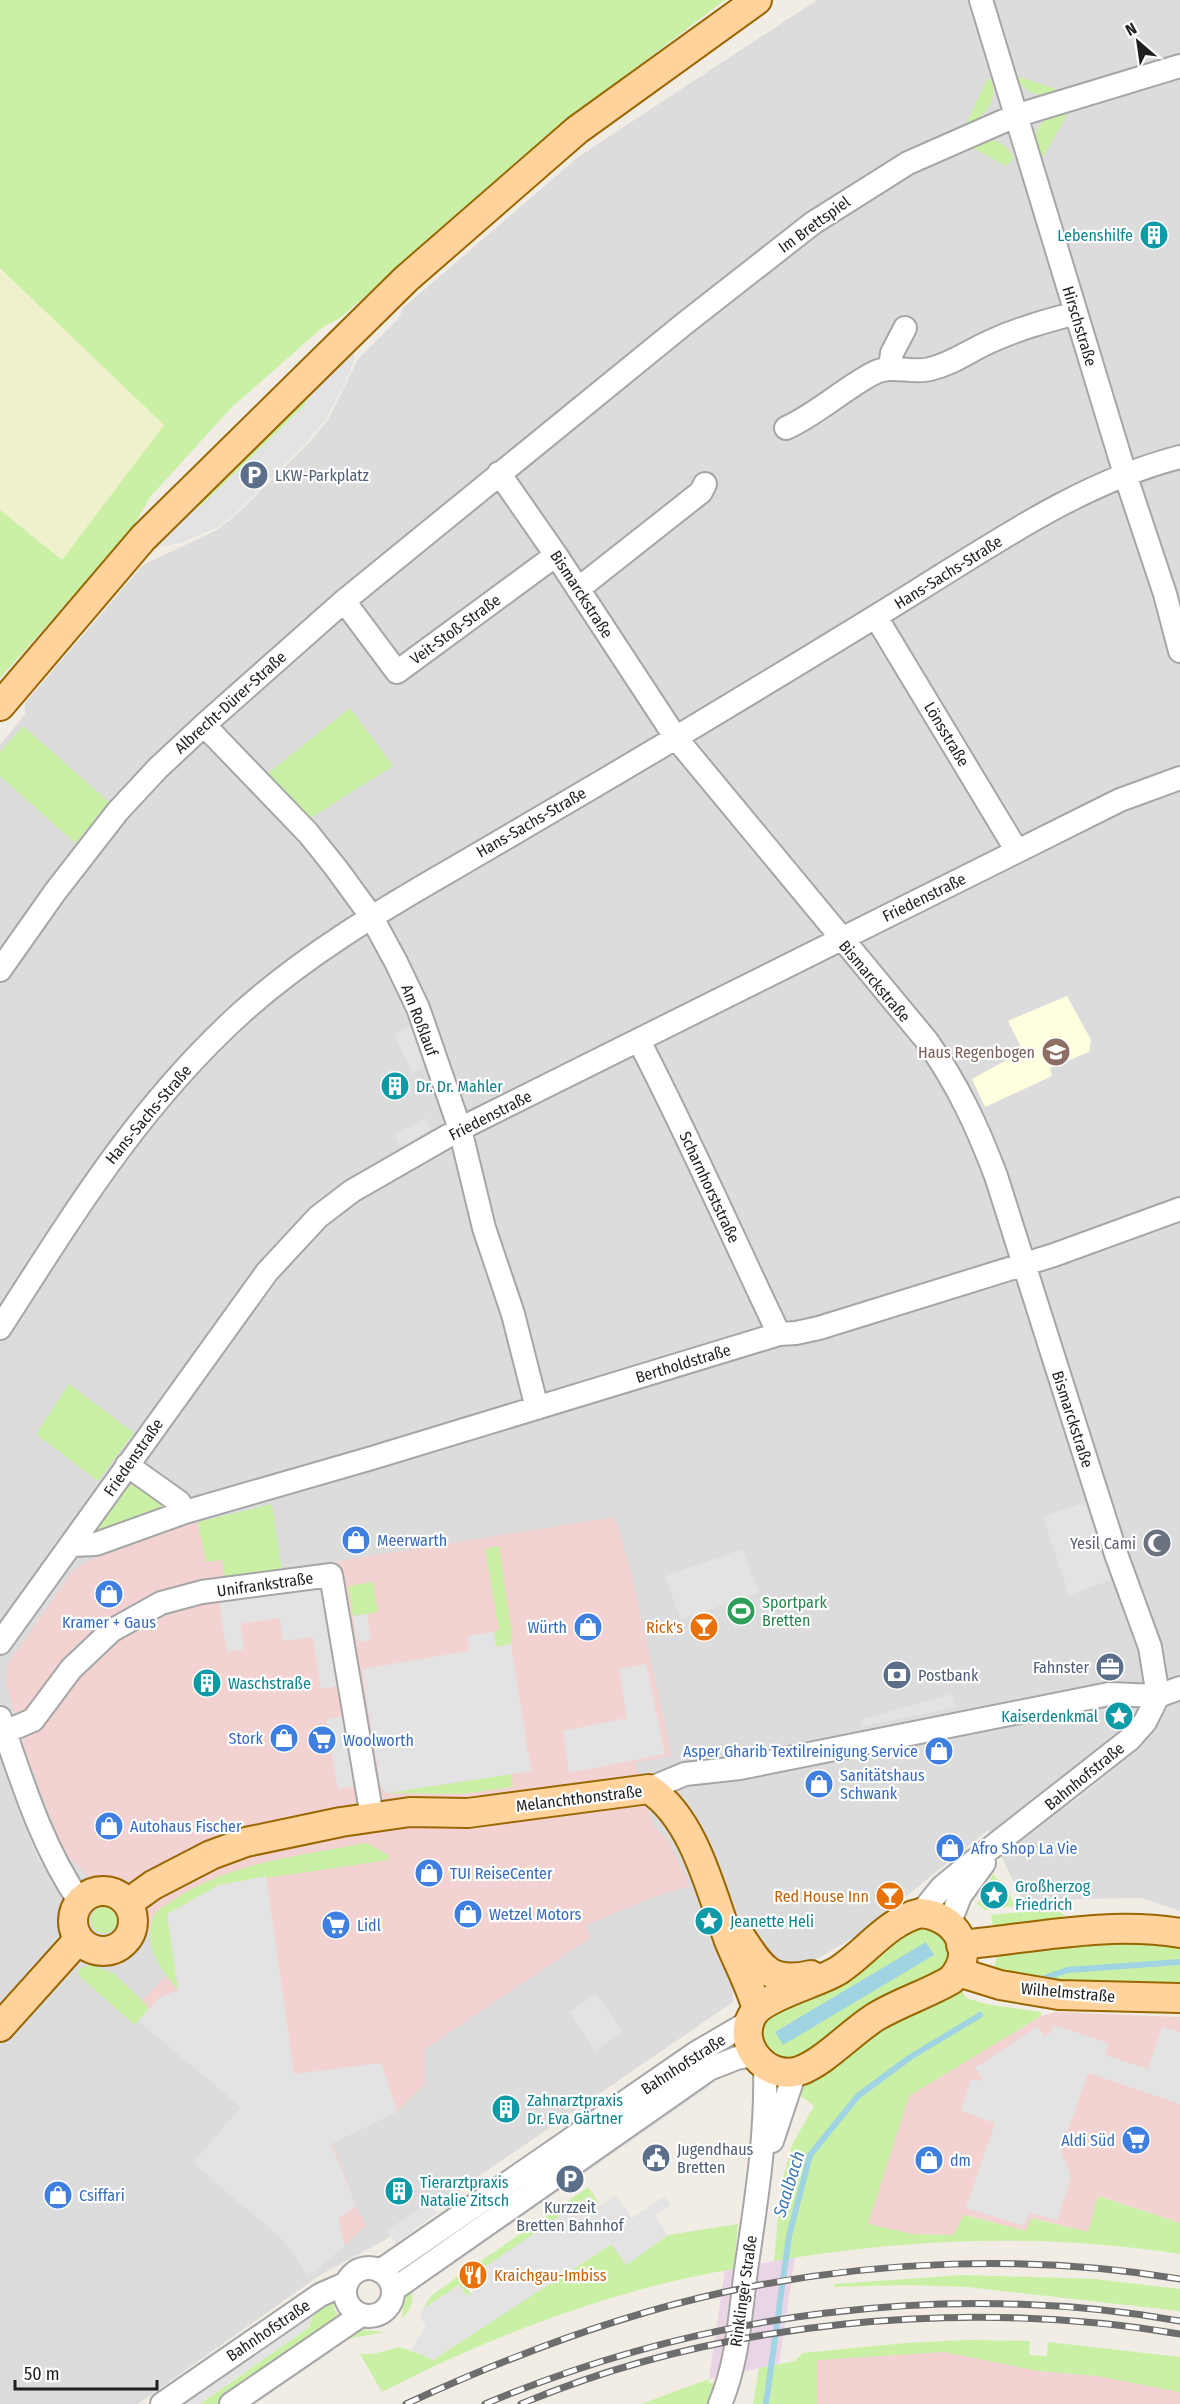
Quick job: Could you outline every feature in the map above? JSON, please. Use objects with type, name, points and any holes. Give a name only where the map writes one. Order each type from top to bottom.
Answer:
[{"type":"main road","points":[[0,706],[143,538],[406,279],[577,130],[757,0]]},
{"type":"main road","points":[[649,1789],[666,1800],[679,1818],[724,1919],[753,2015],[748,2041],[760,2060],[779,2072],[795,2072],[813,2063],[876,2017],[942,1985],[956,1947],[1116,1928],[1148,1928],[1180,1933]]},
{"type":"main road","name":"Melanchthonstraße","points":[[128,1903],[172,1875],[211,1855],[246,1842],[372,1817],[410,1812],[468,1813],[649,1789]]},
{"type":"main road","points":[[95,1891],[104,1891],[114,1892],[128,1903],[133,1912],[132,1932],[118,1947],[110,1950],[93,1949],[79,1939],[73,1920],[80,1902],[95,1891]]},
{"type":"main road","points":[[753,2015],[773,1998],[803,1988],[838,1971],[895,1924],[921,1913]]},
{"type":"main road","name":"Wilhelmstraße","points":[[921,1913],[938,1916],[956,1947],[1000,1985],[1059,1995],[1180,1998]]},
{"type":"main road","points":[[724,1919],[736,1929],[760,1965],[772,1976],[792,1979],[838,1971]]},
{"type":"main road","points":[[0,2027],[79,1939]]},
{"type":"street","name":"Hirschstraße","points":[[981,0],[1125,474],[1165,594],[1180,651]]},
{"type":"street","name":"Im Brettspiel","points":[[499,473],[813,223],[908,163],[1015,116],[1180,66]]},
{"type":"street","points":[[786,428],[804,419],[873,373],[890,367],[909,371],[928,370],[950,363],[1009,333],[1076,313]]},
{"type":"street","points":[[890,367],[892,353],[905,328]]},
{"type":"street","name":"Hans-Sachs-Straße","points":[[0,1328],[106,1164],[150,1108],[199,1053],[244,1010],[371,916],[676,738],[1017,530],[1125,474],[1180,457]]},
{"type":"street","name":"Bismarckstraße","points":[[499,473],[556,555],[676,738],[840,939],[927,1041],[952,1077],[978,1129],[1024,1265],[1116,1554],[1150,1647],[1158,1696]]},
{"type":"street","name":"Albrecht-Dürer-Straße","points":[[0,969],[118,811],[158,768],[344,600],[499,473]]},
{"type":"street","points":[[578,589],[701,492],[705,484]]},
{"type":"street","name":"Veit-Stoß-Straße","points":[[344,600],[397,672],[556,555]]},
{"type":"street","name":"Lönsstraße","points":[[876,617],[1017,851]]},
{"type":"street","name":"Am Roßlauf","points":[[204,725],[308,833],[371,916],[418,1008],[460,1129],[484,1228],[513,1314],[537,1408]]},
{"type":"street","name":"Friedenstraße","points":[[0,1643],[267,1272],[318,1217],[360,1186],[460,1129],[840,939],[1120,800],[1180,778]]},
{"type":"street","name":"Scharnhorststraße","points":[[639,1041],[674,1109],[710,1191],[779,1334]]},
{"type":"street","name":"Bertholdstraße","points":[[71,1545],[96,1544],[184,1512],[779,1334],[819,1328],[1024,1265],[1180,1209]]},
{"type":"street","points":[[127,1465],[179,1502],[184,1512]]},
{"type":"street","name":"Unifrankstraße","points":[[2,1728],[33,1720],[71,1669],[111,1631],[161,1603],[202,1592],[331,1575],[372,1817]]},
{"type":"street","name":"Melanchthonstraße","points":[[649,1789],[685,1774],[740,1768],[1109,1694],[1158,1696],[1180,1688]]},
{"type":"street","name":"Bahnhofstraße","points":[[921,1913],[942,1887],[1130,1739],[1144,1722],[1158,1696]]},
{"type":"street","points":[[2,1728],[60,1873],[80,1902]]},
{"type":"street","name":"Bahnhofstraße","points":[[956,1947],[960,1896],[997,1845]]},
{"type":"street","name":"Bahnhofstraße","points":[[380,2271],[753,2015]]},
{"type":"street","name":"Bahnhofstraße","points":[[393,2290],[710,2069],[737,2058],[760,2060]]},
{"type":"street","name":"Rinklinger Straße","points":[[720,2404],[733,2365],[760,2177],[765,2126],[760,2060]]},
{"type":"street","name":"Rinklinger Straße","points":[[760,2177],[795,2072]]},
{"type":"street","points":[[365,2269],[380,2271],[391,2282],[393,2290],[390,2305],[377,2315],[362,2315],[354,2311],[346,2298],[347,2283],[351,2276],[365,2269]]},
{"type":"street","name":"Bahnhofstraße","points":[[162,2404],[320,2295],[347,2283]]},
{"type":"street","points":[[231,2404],[362,2315]]},
{"type":"shaded area","points":[[817,0],[1180,0],[1180,1911],[1142,1898],[1024,1903],[988,1830],[861,1933],[814,1961],[795,1965],[775,1961],[732,1985],[733,2002],[390,2237],[320,2275],[138,2404],[0,2404],[0,745],[25,714],[25,703],[143,565],[217,530],[236,515],[308,444],[328,420],[358,359],[399,318],[403,308],[578,157]]},
{"type":"shaded area","points":[[0,268],[165,425],[62,560],[0,510]]},
{"type":"shaded area","name":"LKW-Parkplatz","points":[[348,344],[355,359],[344,385],[326,419],[306,443],[235,514],[216,528],[183,542],[145,550],[188,508],[201,506],[303,407]]},
{"type":"shaded area","points":[[712,762],[821,895],[818,900],[708,764]]},
{"type":"shaded area","name":"Haus Regenbogen","points":[[1067,996],[1091,1040],[1089,1052],[1050,1068],[1052,1076],[985,1107],[972,1079],[1023,1051],[1008,1021]]},
{"type":"shaded area","points":[[411,1025],[424,1067],[413,1073],[394,1035]]},
{"type":"shaded area","points":[[426,1118],[431,1129],[400,1147],[395,1135]]},
{"type":"shaded area","points":[[1085,1502],[1111,1580],[1069,1595],[1043,1517]]},
{"type":"shaded area","points":[[615,1517],[632,1576],[672,1756],[635,1763],[653,1825],[668,1841],[690,1886],[656,1896],[586,1925],[590,1938],[425,2049],[425,2084],[397,2112],[333,2143],[356,2206],[366,2226],[308,2276],[281,2238],[193,2163],[241,2107],[130,2012],[166,1976],[151,1946],[146,1908],[133,1880],[89,1877],[68,1857],[54,1827],[22,1742],[6,1682],[9,1662],[73,1570],[117,1545],[198,1522],[206,1561],[222,1560],[225,1579]]},
{"type":"shaded area","points":[[743,1549],[759,1592],[681,1620],[665,1576]]},
{"type":"shaded area","points":[[323,1584],[339,1686],[321,1689],[313,1637],[283,1641],[280,1618],[240,1624],[244,1649],[227,1652],[219,1600]]},
{"type":"shaded area","points":[[367,1614],[371,1640],[357,1642],[353,1616]]},
{"type":"shaded area","points":[[494,1632],[496,1647],[511,1644],[531,1771],[387,1793],[380,1784],[362,1669],[469,1651],[467,1636]]},
{"type":"shaded area","points":[[646,1664],[665,1754],[569,1773],[563,1731],[627,1718],[619,1669]]},
{"type":"shaded area","points":[[952,1694],[956,1707],[860,1727],[862,1719]]},
{"type":"shaded area","points":[[345,1716],[356,1786],[338,1789],[326,1719]]},
{"type":"shaded area","points":[[1127,1751],[1131,1755],[1071,1805],[1067,1800]]},
{"type":"shaded area","points":[[10,1777],[43,1861],[39,1863],[6,1778]]},
{"type":"shaded area","points":[[266,1876],[294,2074],[381,2063],[397,2112],[331,2144],[356,2206],[338,2219],[345,2246],[308,2276],[281,2238],[193,2163],[241,2107],[138,2021],[159,1998],[178,1990],[167,1914],[219,1885]]},
{"type":"shaded area","points":[[596,1994],[623,2031],[596,2051],[569,2012]]},
{"type":"shaded area","points":[[1055,2012],[1180,2017],[1180,2223],[1099,2196],[1088,2232],[1032,2218],[1026,2231],[965,2215],[953,2235],[912,2234],[867,2224],[909,2096],[1041,2016]]},
{"type":"shaded area","points":[[1054,2025],[1108,2043],[1105,2055],[1148,2069],[1162,2027],[1180,2032],[1180,2104],[1088,2073],[1061,2149],[1071,2177],[1057,2220],[1029,2213],[1024,2226],[966,2208],[995,2123],[961,2111],[971,2079],[981,2081],[982,2077],[975,2068],[1038,2026],[1045,2037]]},
{"type":"shaded area","name":"Kurzzeit Bretten Bahnhof","points":[[705,2081],[709,2087],[434,2278],[430,2271]]},
{"type":"shaded area","points":[[602,2100],[606,2106],[566,2134],[562,2128]]},
{"type":"shaded area","points":[[590,2195],[596,2205],[601,2205],[616,2195],[632,2218],[665,2196],[671,2205],[655,2216],[668,2235],[626,2265],[611,2244],[433,2360],[411,2350],[426,2326],[420,2317],[423,2309],[459,2285],[467,2296],[490,2281],[482,2269]]},
{"type":"shaded area","points":[[429,2202],[437,2213],[396,2243],[387,2230]]},
{"type":"shaded area","points":[[795,2257],[779,2364],[709,2379],[725,2270]]},
{"type":"shaded area","points":[[318,2306],[308,2328],[199,2404],[176,2404]]},
{"type":"shaded area","points":[[329,2346],[333,2351],[261,2400],[257,2395]]},
{"type":"shaded area","points":[[944,2352],[1039,2371],[1097,2376],[1180,2392],[1180,2404],[817,2404],[817,2360]]},
{"type":"green space","points":[[0,0],[725,0],[575,114],[340,318],[323,327],[232,407],[150,497],[131,531],[0,678],[0,510],[62,560],[164,425],[0,268]]},
{"type":"green space","points":[[1015,77],[1058,90],[1058,93],[1039,95],[1028,91],[1019,83]]},
{"type":"green space","points":[[987,79],[991,79],[993,87],[992,101],[985,112],[967,126],[966,124]]},
{"type":"green space","points":[[1064,111],[1067,115],[1042,159],[1038,157],[1036,133],[1048,119]]},
{"type":"green space","points":[[985,140],[1002,144],[1014,158],[1006,166],[969,146]]},
{"type":"green space","points":[[317,385],[303,407],[201,506],[188,508]]},
{"type":"green space","points":[[350,708],[393,766],[309,819],[267,774]]},
{"type":"green space","points":[[23,726],[110,803],[75,843],[0,776],[0,752]]},
{"type":"green space","points":[[69,1384],[134,1433],[98,1481],[36,1434]]},
{"type":"green space","points":[[140,1485],[170,1509],[94,1533],[127,1488]]},
{"type":"green space","points":[[272,1504],[282,1571],[225,1579],[222,1560],[206,1562],[198,1522]]},
{"type":"green space","points":[[499,1546],[512,1635],[511,1644],[496,1647],[494,1632],[499,1630],[485,1549]]},
{"type":"green space","points":[[373,1582],[378,1612],[353,1616],[348,1586]]},
{"type":"green space","points":[[511,1774],[513,1787],[462,1794],[387,1793]]},
{"type":"green space","points":[[367,1843],[388,1855],[389,1860],[219,1885],[176,1909],[178,1990],[164,1972],[151,1944],[151,1924],[155,1913],[179,1896],[204,1883],[257,1864]]},
{"type":"green space","points":[[993,1874],[1008,1890],[1014,1906],[985,1910],[977,1904]]},
{"type":"green space","points":[[104,1907],[113,1911],[117,1920],[113,1929],[104,1933],[95,1929],[91,1920],[95,1911]]},
{"type":"green space","points":[[1058,1908],[1064,1916],[1030,1929],[995,1935],[991,1915]]},
{"type":"green space","points":[[924,1927],[933,1930],[944,1939],[947,1951],[940,1973],[795,2058],[779,2056],[768,2048],[763,2036],[766,2020],[908,1930]]},
{"type":"green space","points":[[1180,1940],[1180,1987],[1075,1984],[993,1974],[997,1953],[1043,1944]]},
{"type":"green space","points":[[91,1964],[114,1974],[146,2004],[148,2011],[135,2025],[79,1976],[78,1970]]},
{"type":"green space","points":[[960,1987],[966,1998],[986,2004],[1041,2012],[1041,2016],[909,2096],[868,2224],[912,2234],[953,2235],[964,2215],[1026,2231],[1031,2218],[1088,2232],[1098,2196],[1180,2223],[1180,2254],[1079,2243],[977,2241],[875,2247],[774,2261],[781,2186],[792,2145],[814,2106],[797,2093],[801,2084],[857,2040]]},
{"type":"green space","points":[[588,2187],[599,2203],[596,2205],[590,2196],[482,2269],[478,2263]]},
{"type":"green space","points":[[738,2224],[734,2269],[645,2288],[553,2317],[464,2353],[382,2392],[360,2354],[373,2354],[400,2347],[433,2359],[612,2244],[626,2265],[668,2235]]},
{"type":"green space","points":[[964,2275],[1095,2279],[1180,2289],[1180,2311],[967,2287],[905,2285],[834,2287],[834,2284]]},
{"type":"green space","points":[[459,2276],[471,2294],[467,2296],[459,2285],[423,2309],[431,2296]]},
{"type":"green space","points":[[411,2287],[411,2304],[402,2318],[404,2293]]},
{"type":"green space","points":[[332,2294],[334,2309],[341,2319],[218,2404],[200,2404],[308,2328],[318,2306]]},
{"type":"green space","points":[[355,2329],[384,2332],[343,2340]]},
{"type":"green space","points":[[966,2340],[1030,2341],[1029,2355],[1047,2356],[1048,2342],[1180,2357],[1180,2392],[1097,2376],[1039,2371],[944,2352],[817,2360],[817,2404],[753,2404],[759,2368],[795,2361],[803,2353]]},
{"type":"green space","points":[[709,2379],[708,2383],[715,2383],[707,2404],[641,2404]]},
{"type":"water","points":[[926,1942],[934,1955],[783,2045],[775,2032]]},
{"type":"waterway","name":"Saalbach","points":[[1042,1979],[1067,1970],[1180,1962]]},
{"type":"waterway","name":"Saalbach","points":[[766,2404],[789,2236],[810,2155],[858,2096],[909,2058],[980,2015]]},
{"type":"railway","points":[[406,2404],[483,2370],[563,2339],[684,2302],[781,2281],[894,2267],[952,2264],[1067,2266],[1180,2279]]},
{"type":"railway","points":[[485,2404],[567,2373],[652,2347],[738,2327],[826,2313],[915,2305],[1003,2304],[1092,2309],[1180,2321]]},
{"type":"railway","points":[[521,2404],[598,2375],[678,2353],[761,2335],[845,2324],[930,2318],[1015,2318],[1098,2323],[1180,2334]]},
{"type":"place","name":"Lebenshilfe","points":[[1154,235]]},
{"type":"place","name":"LKW-Parkplatz","points":[[254,475]]},
{"type":"place","name":"Haus Regenbogen","points":[[1056,1052]]},
{"type":"place","name":"Dr. Dr. Mahler","points":[[395,1086]]},
{"type":"place","name":"Meerwarth","points":[[356,1540]]},
{"type":"place","name":"Yesil Cami","points":[[1157,1543]]},
{"type":"place","name":"Kramer + Gaus","points":[[109,1594]]},
{"type":"place","name":"Sportpark Bretten","points":[[741,1611]]},
{"type":"place","name":"Würth","points":[[588,1627]]},
{"type":"place","name":"Rick's","points":[[704,1627]]},
{"type":"place","name":"Fahnster","points":[[1110,1667]]},
{"type":"place","name":"Postbank","points":[[897,1675]]},
{"type":"place","name":"Waschstraße","points":[[207,1683]]},
{"type":"place","name":"Kaiserdenkmal","points":[[1119,1716]]},
{"type":"place","name":"Stork","points":[[284,1738]]},
{"type":"place","name":"Woolworth","points":[[322,1740]]},
{"type":"place","name":"Asper Gharib Textilreinigung Service","points":[[939,1751]]},
{"type":"place","name":"Sanitätshaus Schwank","points":[[819,1784]]},
{"type":"place","name":"Autohaus Fischer","points":[[109,1826]]},
{"type":"place","name":"Afro Shop La Vie","points":[[950,1848]]},
{"type":"place","name":"TUI ReiseCenter","points":[[429,1873]]},
{"type":"place","name":"Großherzog Friedrich","points":[[994,1895]]},
{"type":"place","name":"Red House Inn","points":[[890,1896]]},
{"type":"place","name":"Wetzel Motors","points":[[468,1914]]},
{"type":"place","name":"Jeanette Heli","points":[[709,1921]]},
{"type":"place","name":"Lidl","points":[[336,1925]]},
{"type":"place","name":"Zahnarztpraxis Dr. Eva Gärtner","points":[[506,2109]]},
{"type":"place","name":"Aldi Süd","points":[[1136,2140]]},
{"type":"place","name":"Jugendhaus Bretten","points":[[656,2158]]},
{"type":"place","name":"dm","points":[[929,2160]]},
{"type":"place","name":"Kurzzeit Bretten Bahnhof","points":[[570,2179]]},
{"type":"place","name":"Tierarztpraxis Natalie Zitsch","points":[[399,2191]]},
{"type":"place","name":"Csiffari","points":[[58,2195]]},
{"type":"place","name":"Kraichgau-Imbiss","points":[[473,2275]]}]
